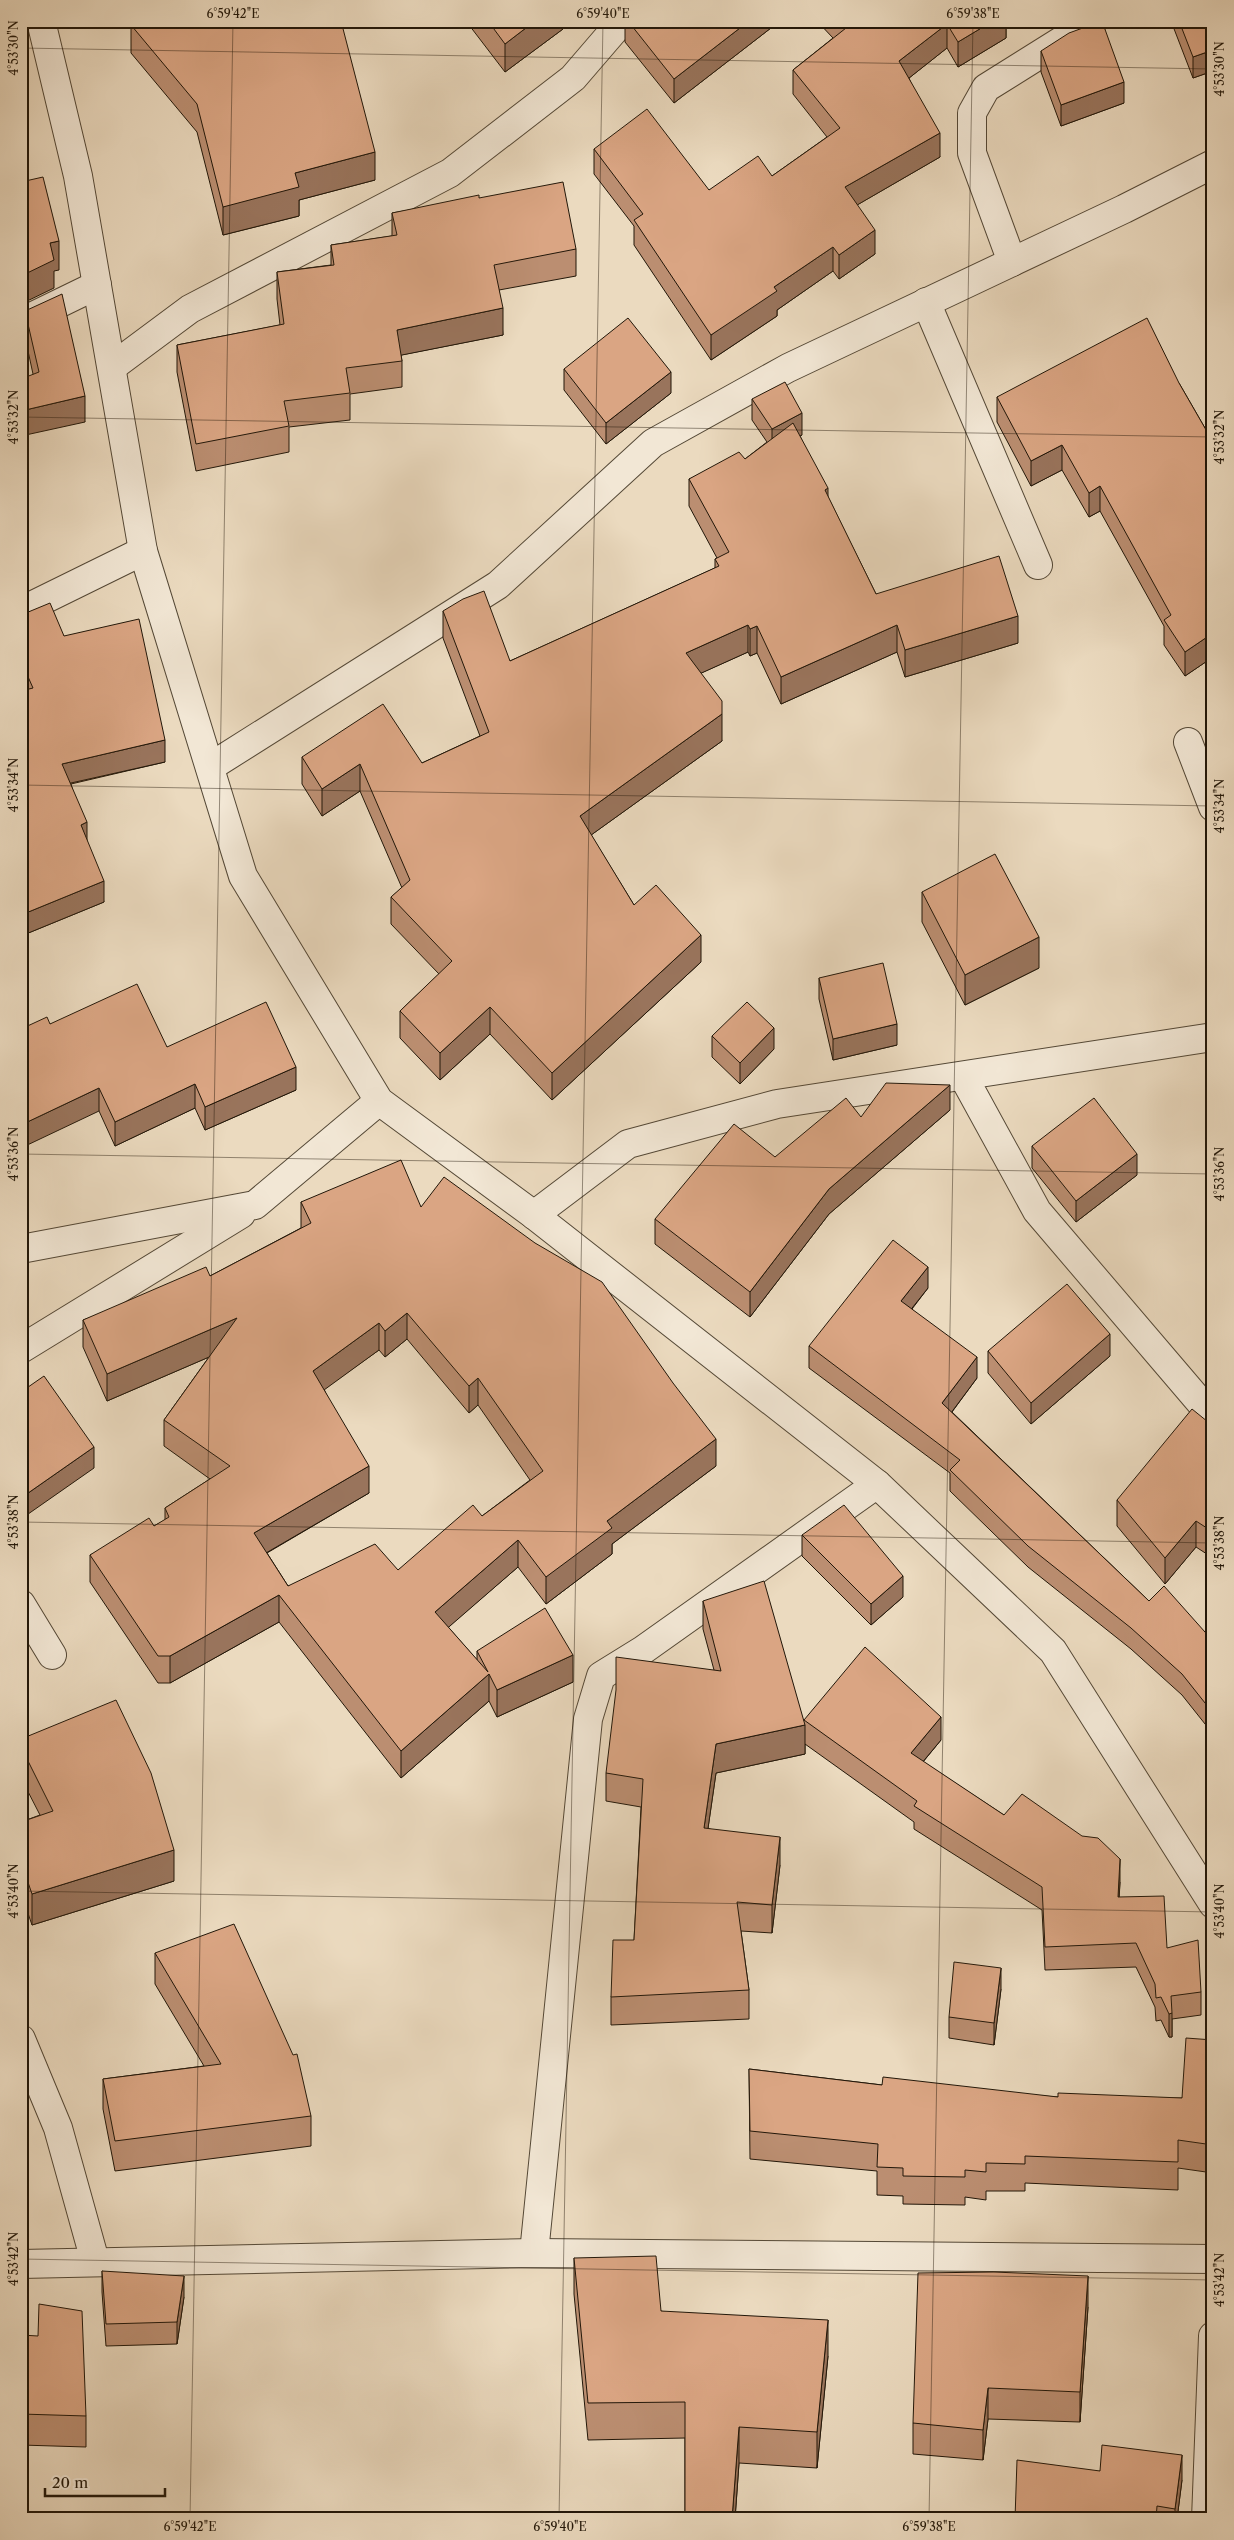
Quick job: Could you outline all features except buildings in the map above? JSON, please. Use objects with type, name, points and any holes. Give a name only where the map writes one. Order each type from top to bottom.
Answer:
[{"type":"street","points":[[41,21],[78,176],[143,551],[243,876],[379,1101],[534,1215],[877,1484],[1053,1651],[1213,1904]]},
{"type":"street","points":[[112,367],[190,309],[450,173],[573,78],[622,21]]},
{"type":"street","points":[[1012,262],[972,153],[972,113],[986,88],[1094,21]]},
{"type":"street","points":[[210,767],[498,585],[652,443],[788,368],[1213,164]]},
{"type":"street","points":[[21,322],[97,285]]},
{"type":"street","points":[[926,302],[1038,565]]},
{"type":"street","points":[[21,611],[143,551]]},
{"type":"street","points":[[1188,742],[1213,807]]},
{"type":"street","points":[[534,1215],[628,1144],[777,1104],[1213,1037]]},
{"type":"street","points":[[964,1076],[1037,1211],[1200,1402],[1213,1413]]},
{"type":"street","points":[[21,1349],[255,1205],[379,1101]]},
{"type":"street","points":[[21,1249],[255,1205]]},
{"type":"street","points":[[534,2253],[588,1718],[601,1676],[643,1650],[877,1484]]},
{"type":"street","points":[[21,1604],[52,1655]]},
{"type":"street","points":[[21,2039],[58,2128],[95,2260]]},
{"type":"street","points":[[21,2264],[95,2260],[534,2253],[1213,2259]]},
{"type":"street","points":[[1206,2519],[1213,2336]]}]
